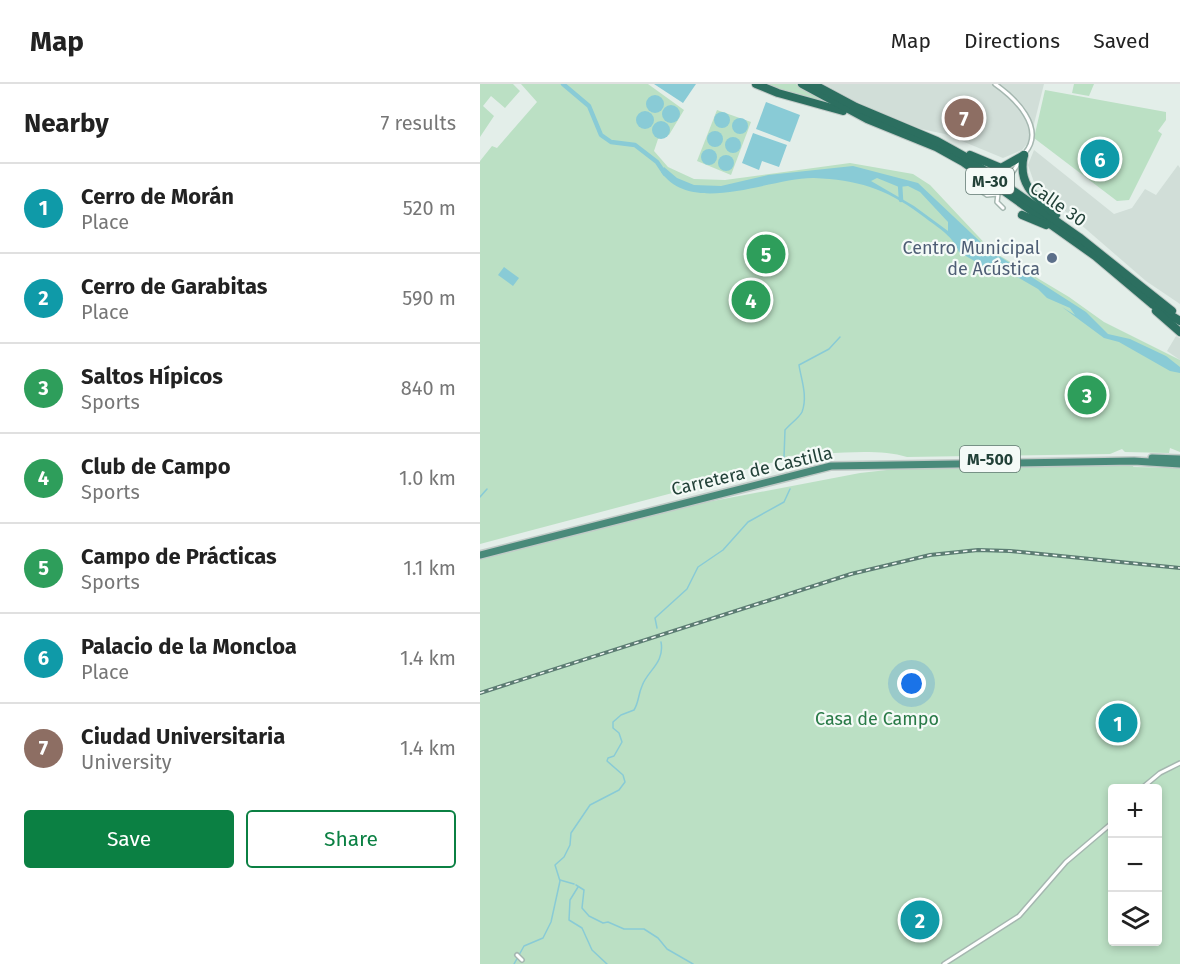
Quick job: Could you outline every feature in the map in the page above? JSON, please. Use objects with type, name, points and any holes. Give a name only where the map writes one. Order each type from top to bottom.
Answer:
[{"type":"highway","points":[[756,84],[778,93],[867,119]]},
{"type":"highway","name":"M-30","points":[[802,84],[867,119],[913,136]]},
{"type":"highway","name":"Calle 30","points":[[813,84],[856,108],[937,141],[964,156],[1079,237],[1159,303],[1180,315]]},
{"type":"highway","points":[[913,136],[936,150]]},
{"type":"highway","name":"Calle 30","points":[[913,136],[963,162],[1064,233],[1145,299],[1180,321]]},
{"type":"highway","points":[[937,141],[946,142],[996,168],[1009,170],[1024,155]]},
{"type":"highway","points":[[1024,155],[1022,172],[1027,188],[1079,237]]},
{"type":"highway","points":[[1022,215],[1064,233]]},
{"type":"highway","points":[[1145,299],[1180,332]]},
{"type":"highway","name":"Carretera de Castilla","points":[[480,550],[776,475],[853,460],[1180,459]]},
{"type":"highway","name":"Carretera de Castilla","points":[[801,469],[852,464],[1126,461],[1180,464]]},
{"type":"highway","name":"Carretera de Castilla","points":[[480,555],[776,475]]},
{"type":"street","points":[[995,84],[1014,98],[1025,114],[1031,146],[1024,155]]},
{"type":"street","points":[[1004,208],[996,200],[1009,170]]},
{"type":"street","points":[[981,191],[992,196],[998,194]]},
{"type":"street","points":[[1148,784],[1160,773],[1180,763]]},
{"type":"street","points":[[944,964],[1019,916],[1066,862],[1108,827]]},
{"type":"street","points":[[517,955],[522,960]]},
{"type":"shaded area","points":[[824,84],[1044,84],[1030,140],[1022,150],[1003,158],[945,134],[921,129],[865,106]]},
{"type":"shaded area","points":[[1034,150],[1114,214],[1132,208],[1145,189],[1156,195],[1178,165],[1180,168],[1180,304],[1146,281],[1035,185],[1028,165]]},
{"type":"shaded area","points":[[1176,336],[1180,338],[1180,360],[1167,351]]},
{"type":"green space","points":[[480,84],[513,84],[520,91],[505,108],[491,96],[483,106],[494,116],[480,137]]},
{"type":"green space","points":[[521,84],[648,84],[684,110],[669,135],[658,139],[654,151],[668,167],[694,179],[725,180],[850,163],[913,174],[930,185],[992,251],[1069,297],[1104,322],[1180,360],[1180,452],[1170,448],[1169,453],[1125,452],[1122,449],[1110,454],[907,457],[879,452],[848,452],[788,456],[785,460],[756,466],[695,487],[480,544],[480,161],[492,146],[497,148],[537,102]]},
{"type":"green space","points":[[763,84],[796,84],[832,104],[793,96]]},
{"type":"green space","points":[[1074,84],[1094,84],[1089,96],[1072,93]]},
{"type":"green space","points":[[1045,90],[1166,112],[1166,120],[1158,131],[1162,134],[1129,200],[1117,201],[1034,138]],"holes":[[[1095,150],[1102,151],[1103,156],[1107,158],[1106,165],[1101,164],[1100,168],[1091,165]]]},
{"type":"green space","points":[[717,110],[751,122],[731,175],[697,161]]},
{"type":"green space","name":"Casa de Campo","points":[[1134,464],[1133,467],[1180,468],[1180,964],[480,964],[480,559],[650,513],[860,473],[905,468]]},
{"type":"water","points":[[654,84],[696,84],[683,103]]},
{"type":"water","points":[[655,95],[661,98],[664,104],[661,110],[655,113],[649,110],[646,104],[649,98]]},
{"type":"water","points":[[766,102],[800,115],[790,142],[756,129]]},
{"type":"water","points":[[671,105],[677,108],[680,114],[677,120],[671,123],[665,120],[662,114],[665,108]]},
{"type":"water","points":[[645,111],[651,114],[654,120],[651,126],[645,129],[639,126],[636,120],[639,114]]},
{"type":"water","points":[[722,112],[730,120],[722,128],[714,120]]},
{"type":"water","points":[[740,118],[748,126],[740,134],[732,126]]},
{"type":"water","points":[[661,121],[667,124],[670,130],[667,136],[661,139],[655,136],[652,130],[655,124]]},
{"type":"water","points":[[715,131],[723,139],[715,147],[707,139]]},
{"type":"water","points":[[753,133],[787,145],[779,167],[762,161],[759,170],[742,163]]},
{"type":"water","points":[[733,137],[741,145],[733,153],[725,145]]},
{"type":"water","points":[[709,149],[717,157],[709,165],[701,157]]},
{"type":"water","points":[[726,155],[734,163],[726,171],[718,163]]},
{"type":"water","points":[[853,166],[918,183],[988,249],[1086,312],[1108,334],[1130,339],[1166,356],[1180,367],[1180,373],[1170,371],[1119,342],[1104,338],[1062,307],[1075,315],[1070,308],[1047,298],[1038,289],[1002,268],[988,269],[959,252],[952,240],[907,205],[870,187],[857,183],[814,178],[796,179],[733,191],[692,192],[675,185],[661,172],[664,167],[677,178],[694,185],[721,186],[768,175]],"holes":[[[877,178],[899,187],[908,186],[920,192],[948,222],[948,231],[914,206],[871,181]]]},
{"type":"water","points":[[504,267],[519,278],[513,286],[498,275]]},
{"type":"waterway","points":[[563,84],[589,106],[601,135],[611,142],[635,145],[657,162],[665,174]]},
{"type":"waterway","points":[[900,184],[901,200]]},
{"type":"waterway","points":[[784,457],[785,430],[801,414],[804,406],[799,365],[829,349],[840,337]]},
{"type":"waterway","points":[[480,497],[487,489]]},
{"type":"waterway","points":[[657,628],[655,618],[687,589],[698,567],[723,550],[748,522],[784,502],[790,489]]},
{"type":"waterway","points":[[514,964],[524,946],[543,938],[551,922],[560,881],[555,865],[564,857],[570,845],[571,833],[590,805],[619,790],[625,782],[623,775],[607,761],[608,758],[614,756],[622,742],[619,733],[613,728],[613,722],[621,715],[634,710],[644,681],[660,656],[661,642]]},
{"type":"waterway","points":[[560,880],[574,884]]},
{"type":"waterway","points":[[576,885],[584,890],[582,908],[589,916],[624,929],[644,929],[658,938],[667,949],[693,964]]},
{"type":"waterway","points":[[578,887],[570,900],[569,920],[582,928],[592,950],[607,964]]},
{"type":"railway","points":[[480,693],[851,574],[930,555],[978,550],[1010,551],[1180,568]]},
{"type":"place","name":"Ciudad Universitaria","points":[[964,118]]},
{"type":"place","name":"Palacio de la Moncloa","points":[[1100,159]]},
{"type":"place","name":"Campo de Prácticas","points":[[766,254]]},
{"type":"place","name":"Centro Municipal de Acústica","points":[[1052,258]]},
{"type":"place","name":"Club de Campo","points":[[751,300]]},
{"type":"place","name":"Saltos Hípicos","points":[[1087,395]]},
{"type":"place","name":"Cerro de Morán","points":[[1118,723]]},
{"type":"place","name":"Cerro de Garabitas","points":[[920,920]]}]
